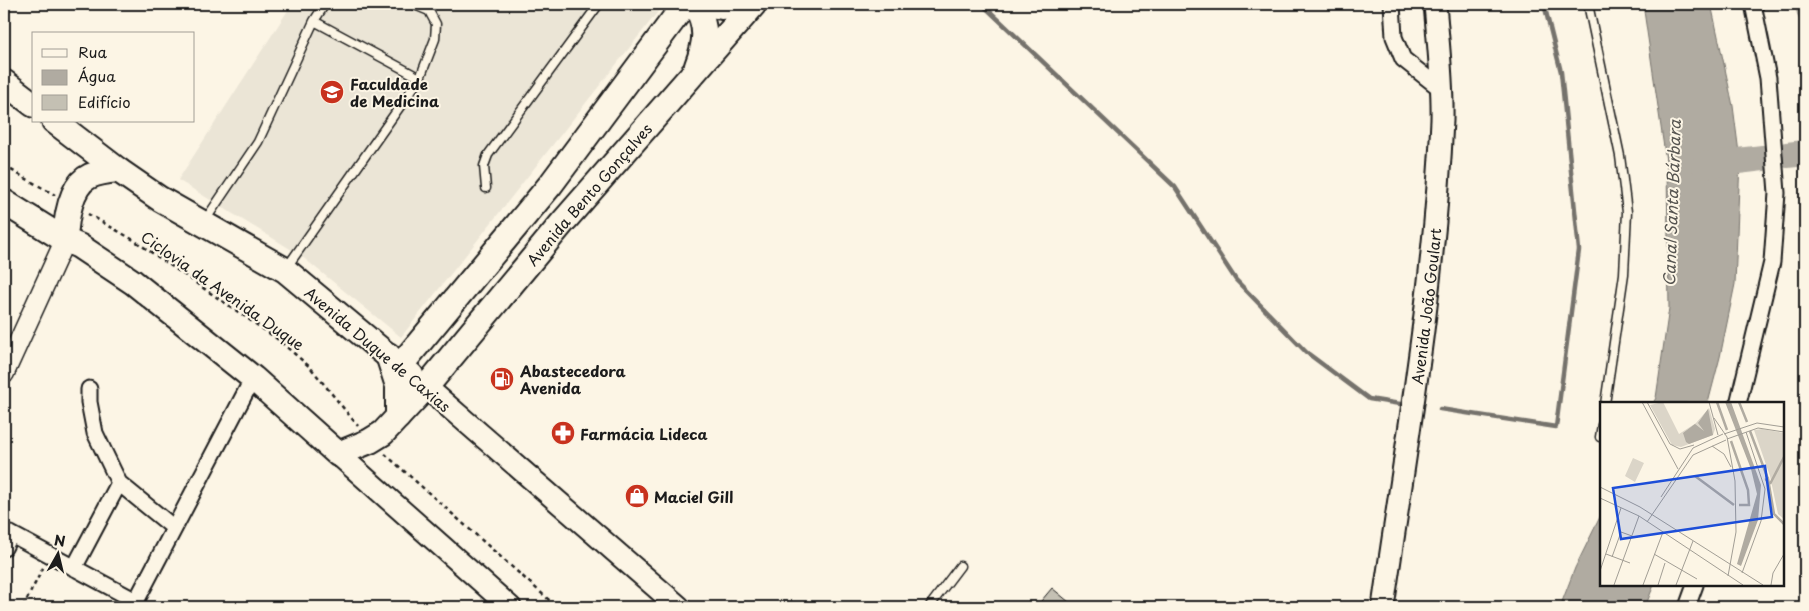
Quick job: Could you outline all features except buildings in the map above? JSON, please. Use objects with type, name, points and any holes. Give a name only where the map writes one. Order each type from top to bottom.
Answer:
[{"type":"main road","points":[[398,417],[398,386],[394,360],[551,184],[686,4]]},
{"type":"main road","points":[[695,4],[701,14],[704,28],[704,47],[696,70]]},
{"type":"main road","points":[[705,4],[722,7],[741,4]]},
{"type":"main road","name":"Avenida Bento Gonçalves","points":[[338,454],[370,441],[383,433],[426,387],[563,222],[754,4]]},
{"type":"main road","name":"Avenida João Goulart","points":[[1383,607],[1433,248],[1442,120],[1442,89],[1435,4]]},
{"type":"main road","points":[[4,82],[32,103]]},
{"type":"main road","name":"Avenida Duque de Caxias","points":[[55,122],[118,170],[160,199],[285,270],[426,387],[679,607]]},
{"type":"main road","points":[[65,240],[66,219],[70,203],[81,182],[89,176],[118,170]]},
{"type":"main road","points":[[4,202],[65,240],[79,246],[133,282],[252,378],[505,605]]},
{"type":"street","points":[[1392,4],[1394,37],[1403,59],[1442,89]]},
{"type":"street","points":[[1738,402],[1772,262],[1778,192],[1768,78],[1753,4]]},
{"type":"street","points":[[4,374],[65,240]]},
{"type":"street","points":[[4,548],[11,534],[74,568],[134,604],[252,378]]},
{"type":"street","points":[[89,389],[89,402],[95,434],[119,483],[174,528]]},
{"type":"street","points":[[74,568],[119,483]]},
{"type":"street","points":[[1687,607],[1695,586]]},
{"type":"lane","points":[[203,224],[258,142],[277,105],[314,22],[325,4]]},
{"type":"lane","points":[[285,270],[420,78],[435,39],[436,24],[429,11],[412,4]]},
{"type":"lane","points":[[486,188],[484,166],[488,155],[599,4]]},
{"type":"lane","points":[[1588,4],[1620,156],[1627,212],[1624,274],[1605,402]]},
{"type":"lane","points":[[314,22],[420,78]]},
{"type":"lane","points":[[929,607],[960,566]]},
{"type":"path","name":"Ciclovia da Avenida Duque","points":[[4,166],[132,239],[276,338],[310,367],[370,441],[557,607]]},
{"type":"path","points":[[23,607],[50,555]]},
{"type":"shaded area","points":[[292,4],[664,4],[401,337],[300,255],[178,180]]},
{"type":"water","name":"Canal Santa Bárbara","points":[[1643,4],[1711,4],[1733,106],[1740,161],[1735,284],[1720,357],[1708,402],[1654,402],[1656,398],[1669,308],[1667,168]]},
{"type":"water","points":[[1600,517],[1600,586],[1654,586],[1645,607],[1560,607],[1575,568]]},
{"type":"waterway","points":[[982,4],[1175,187],[1236,280],[1306,352],[1369,399],[1400,404]]},
{"type":"waterway","points":[[1440,409],[1556,427],[1579,250],[1561,72],[1544,4]]},
{"type":"waterway","points":[[1802,4],[1805,15]]},
{"type":"waterway","points":[[1787,155],[1805,153]]},
{"type":"waterway","points":[[1704,165],[1763,158]]},
{"type":"place","name":"Faculdade de Medicina","points":[[332,92]]},
{"type":"place","name":"Abastecedora Avenida","points":[[502,379]]},
{"type":"place","name":"Farmácia Lideca","points":[[563,433]]},
{"type":"place","name":"Maciel Gill","points":[[637,496]]}]
